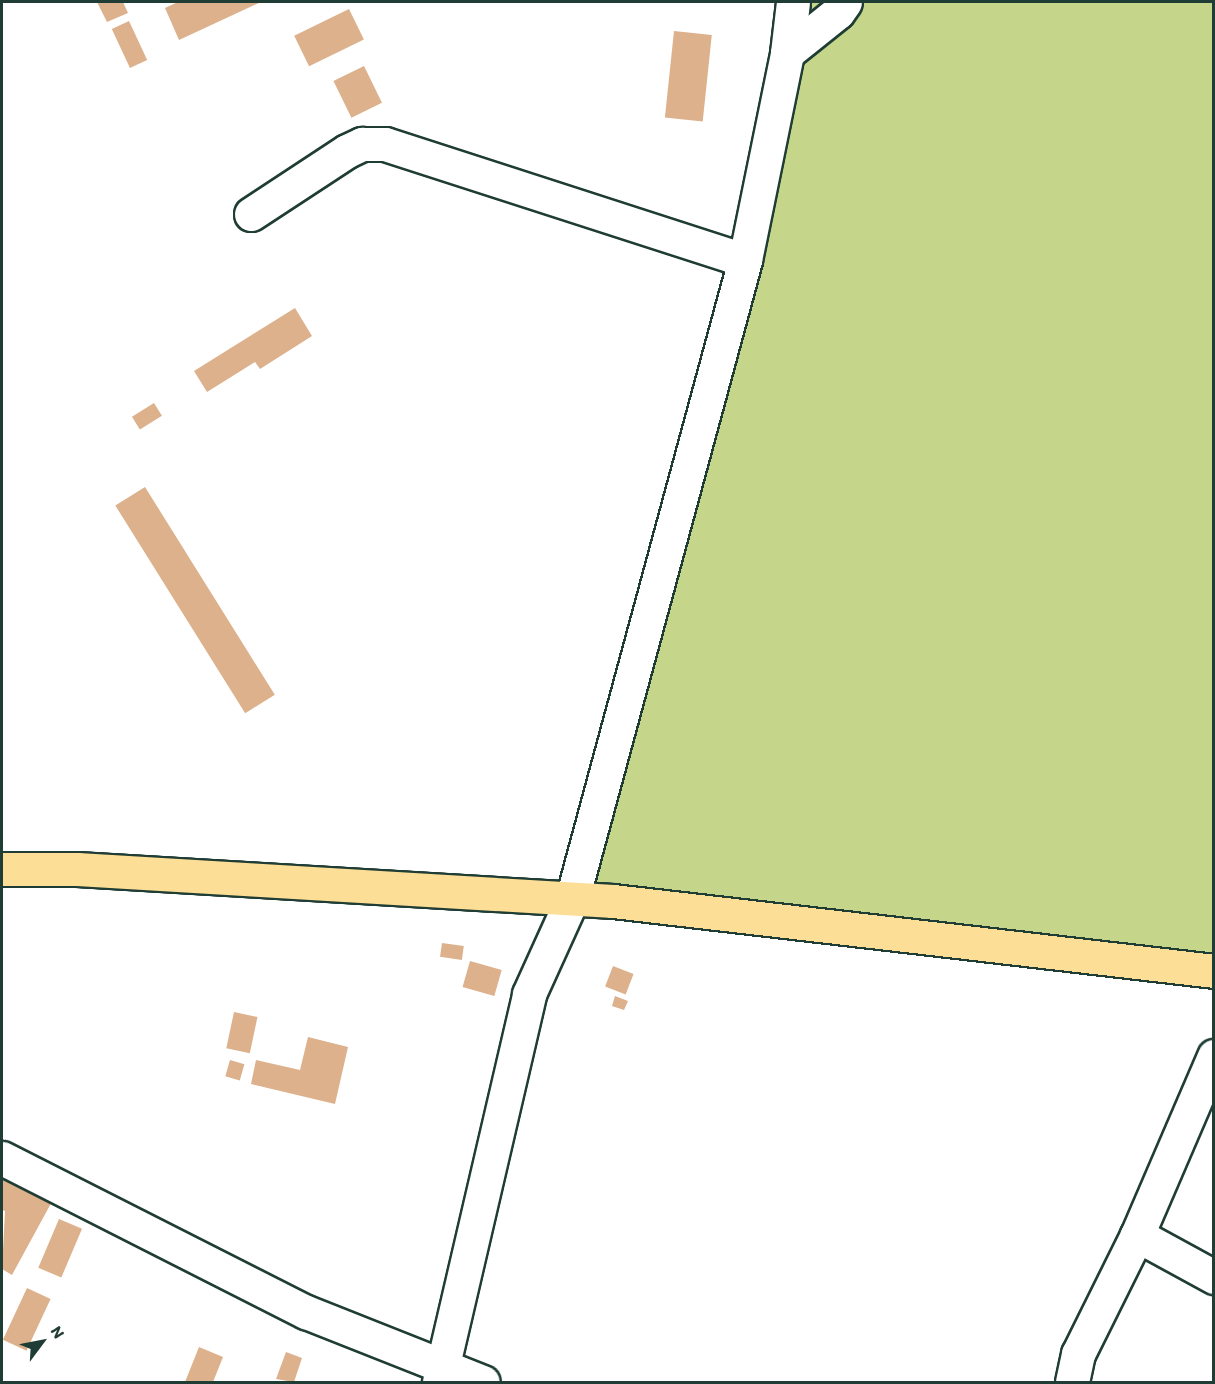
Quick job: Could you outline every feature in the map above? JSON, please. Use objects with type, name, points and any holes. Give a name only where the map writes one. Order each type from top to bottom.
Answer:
[{"type":"main road","points":[[2,869],[77,869],[572,899],[1214,971]]},
{"type":"street","points":[[441,1373],[529,994],[572,899],[745,260],[787,52],[793,2]]},
{"type":"street","points":[[787,52],[838,12],[844,2]]},
{"type":"street","points":[[251,214],[347,151],[363,144],[385,144],[745,260]]},
{"type":"street","points":[[1072,1383],[1078,1354],[1137,1235],[1214,1056]]},
{"type":"street","points":[[2,1158],[306,1312],[441,1373],[483,1383]]},
{"type":"street","points":[[1137,1235],[1214,1277]]},
{"type":"green space","points":[[799,2],[1213,2],[1213,970],[573,899]]},
{"type":"building","points":[[97,2],[123,2],[128,13],[107,22]]},
{"type":"building","points":[[178,2],[261,2],[179,40],[165,8]]},
{"type":"building","points":[[349,9],[364,40],[309,66],[294,36]]},
{"type":"building","points":[[129,21],[147,60],[130,68],[112,29]]},
{"type":"building","points":[[674,31],[712,35],[703,121],[665,118]]},
{"type":"building","points":[[364,66],[382,103],[351,118],[333,81]]},
{"type":"building","points":[[295,308],[312,336],[260,369],[255,362],[207,392],[194,371]]},
{"type":"building","points":[[154,403],[162,416],[140,429],[132,417]]},
{"type":"building","points":[[145,487],[275,695],[245,713],[115,506]]},
{"type":"building","points":[[442,943],[464,946],[462,960],[440,957]]},
{"type":"building","points":[[470,961],[502,970],[494,996],[463,987]]},
{"type":"building","points":[[613,966],[634,974],[626,994],[605,987]]},
{"type":"building","points":[[615,996],[628,1001],[624,1010],[612,1006]]},
{"type":"building","points":[[234,1012],[257,1017],[250,1053],[226,1048]]},
{"type":"building","points":[[308,1037],[348,1047],[335,1104],[251,1084],[256,1060],[300,1070]]},
{"type":"building","points":[[230,1060],[244,1064],[240,1080],[225,1076]]},
{"type":"building","points":[[2,1166],[55,1196],[12,1275],[2,1269],[5,1211],[2,1210]]},
{"type":"building","points":[[59,1219],[82,1229],[61,1278],[38,1268]]},
{"type":"building","points":[[27,1288],[51,1299],[26,1351],[3,1340]]},
{"type":"building","points":[[199,1347],[223,1357],[213,1382],[185,1382]]},
{"type":"building","points":[[286,1352],[302,1358],[294,1382],[276,1379]]}]
